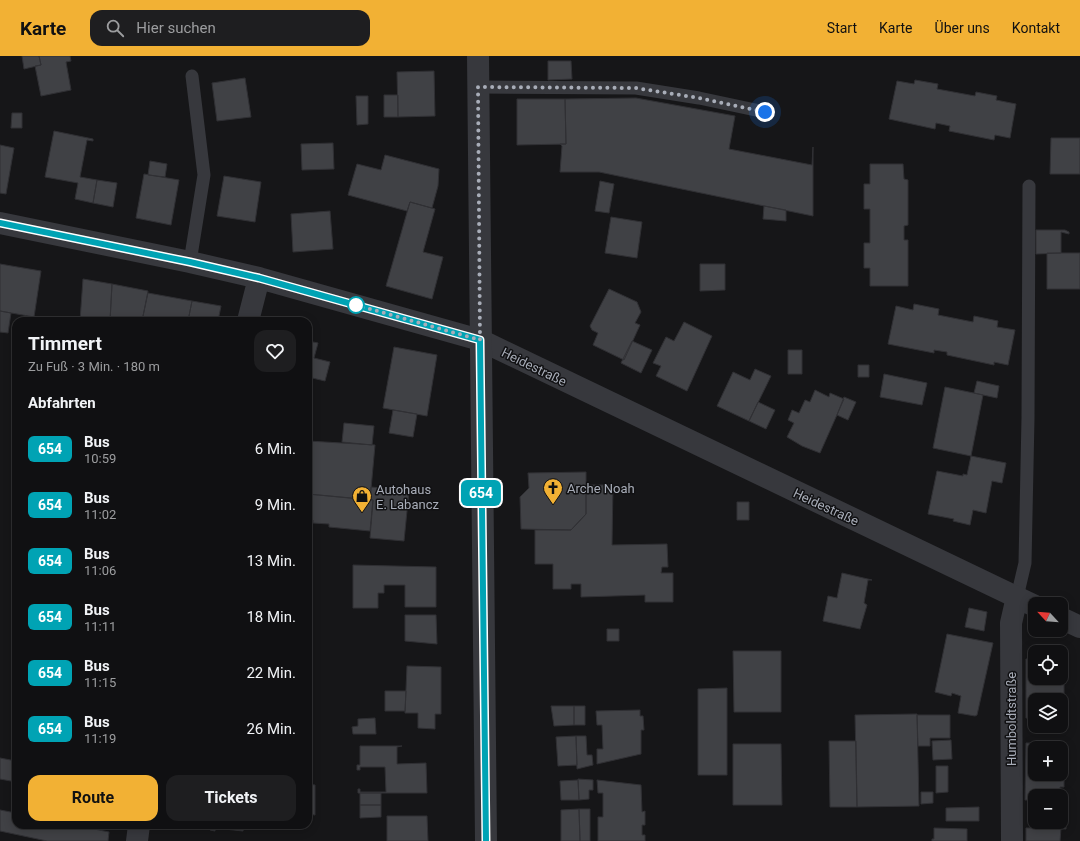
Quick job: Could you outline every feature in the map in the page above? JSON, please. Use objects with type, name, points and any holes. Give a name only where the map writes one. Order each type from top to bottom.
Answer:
[{"type":"street","points":[[478,56],[486,841]]},
{"type":"street","name":"Heidestraße","points":[[0,223],[190,262],[259,278],[480,340],[1026,601]]},
{"type":"street","points":[[249,317],[259,278]]},
{"type":"street","name":"Humboldtstraße","points":[[1012,841],[1011,623],[1026,601]]},
{"type":"street","points":[[1068,621],[1080,627]]},
{"type":"street","points":[[137,841],[138,829]]},
{"type":"lane","points":[[190,262],[204,175],[192,76]]},
{"type":"lane","points":[[478,87],[636,88],[699,98],[765,112]]},
{"type":"lane","points":[[1026,601],[1025,563],[1029,186]]},
{"type":"building","points":[[22,56],[39,56],[41,65],[24,69]]},
{"type":"building","points":[[39,56],[70,56],[71,61],[66,62],[71,90],[41,96],[35,66],[41,65]]},
{"type":"building","points":[[548,61],[571,61],[572,79],[548,80]]},
{"type":"building","points":[[434,71],[435,116],[398,117],[397,72]]},
{"type":"building","points":[[245,78],[251,117],[217,121],[212,83]]},
{"type":"building","points":[[915,80],[938,84],[937,89],[975,96],[976,92],[997,96],[996,100],[1016,104],[1010,138],[995,135],[994,140],[949,131],[950,126],[936,123],[935,129],[889,119],[897,81],[914,84]]},
{"type":"building","points":[[384,95],[398,95],[398,117],[384,117]]},
{"type":"building","points":[[356,96],[368,96],[368,124],[357,125]]},
{"type":"building","points":[[636,98],[735,116],[729,149],[812,165],[813,147],[813,216],[599,172],[560,172],[562,146],[560,144],[566,144],[565,99]]},
{"type":"building","points":[[517,99],[565,99],[566,144],[517,145]]},
{"type":"building","points":[[12,113],[22,113],[22,128],[11,128]]},
{"type":"building","points":[[54,131],[93,139],[93,141],[87,140],[80,177],[97,180],[93,203],[75,199],[78,183],[45,177]]},
{"type":"building","points":[[1051,138],[1080,138],[1080,174],[1050,174]]},
{"type":"building","points":[[333,143],[334,169],[302,170],[301,144]]},
{"type":"building","points":[[0,145],[14,148],[6,194],[0,193]]},
{"type":"building","points":[[385,155],[439,169],[438,186],[432,208],[410,202],[407,211],[348,195],[357,164],[381,170]]},
{"type":"building","points":[[150,161],[167,164],[165,177],[148,175]]},
{"type":"building","points":[[870,164],[903,164],[904,179],[908,180],[908,225],[904,226],[904,240],[908,240],[908,286],[870,286],[870,268],[864,268],[864,243],[870,243],[870,209],[864,209],[864,184],[870,184]]},
{"type":"building","points":[[144,174],[179,180],[171,225],[136,218]]},
{"type":"building","points":[[224,176],[261,182],[255,222],[217,216]]},
{"type":"building","points":[[97,180],[117,183],[113,207],[93,203]]},
{"type":"building","points":[[600,181],[614,184],[609,213],[595,211]]},
{"type":"building","points":[[410,202],[435,209],[423,252],[443,257],[432,299],[386,286]]},
{"type":"building","points":[[764,206],[786,210],[786,221],[763,219]]},
{"type":"building","points":[[330,211],[333,249],[293,252],[291,214]]},
{"type":"building","points":[[611,217],[642,222],[637,258],[605,253]]},
{"type":"building","points":[[1036,230],[1065,230],[1069,232],[1069,234],[1061,232],[1061,253],[1036,254]]},
{"type":"building","points":[[1047,253],[1080,253],[1080,289],[1047,289]]},
{"type":"building","points":[[0,264],[41,271],[34,317],[0,311]]},
{"type":"building","points":[[700,264],[725,264],[725,290],[700,291]]},
{"type":"building","points":[[83,279],[112,284],[110,317],[80,317]]},
{"type":"building","points":[[112,284],[148,291],[143,317],[110,317]]},
{"type":"building","points":[[609,289],[637,302],[641,312],[635,323],[640,325],[624,360],[593,345],[598,333],[592,330],[590,326]]},
{"type":"building","points":[[148,293],[192,301],[189,317],[143,317]]},
{"type":"building","points":[[192,301],[221,306],[219,317],[189,317]]},
{"type":"building","points":[[914,304],[939,309],[938,315],[973,322],[974,316],[998,321],[997,327],[1015,330],[1008,365],[994,362],[994,365],[947,355],[947,352],[934,350],[934,353],[888,344],[896,306],[913,310]]},
{"type":"building","points":[[0,311],[11,313],[8,333],[0,332]]},
{"type":"building","points":[[684,322],[712,336],[687,391],[656,376],[661,366],[653,363],[666,337],[674,341]]},
{"type":"building","points":[[632,341],[652,350],[641,373],[621,363]]},
{"type":"building","points":[[312,342],[318,343],[314,358],[330,362],[325,381],[312,378]]},
{"type":"building","points":[[394,347],[437,355],[427,416],[383,408]]},
{"type":"building","points":[[788,350],[802,350],[802,374],[788,374]]},
{"type":"building","points":[[858,365],[869,365],[869,377],[858,377]]},
{"type":"building","points":[[755,369],[771,376],[749,421],[717,406],[733,372],[750,380]]},
{"type":"building","points":[[884,374],[927,383],[922,405],[880,397]]},
{"type":"building","points":[[977,381],[999,386],[997,398],[974,393]]},
{"type":"building","points":[[945,387],[983,395],[971,456],[933,448]]},
{"type":"building","points":[[815,390],[829,397],[830,393],[844,399],[820,453],[802,446],[787,437],[794,423],[788,420],[792,410],[799,413],[805,400],[810,402]]},
{"type":"building","points":[[844,397],[856,402],[848,420],[837,415]]},
{"type":"building","points":[[758,402],[775,410],[766,429],[749,421]]},
{"type":"building","points":[[393,410],[417,414],[413,437],[389,433]]},
{"type":"building","points":[[344,423],[374,426],[372,445],[342,442]]},
{"type":"building","points":[[312,441],[375,445],[370,500],[312,494]]},
{"type":"building","points":[[971,456],[1006,463],[1002,483],[992,481],[986,513],[973,510],[970,525],[953,521],[954,519],[928,514],[937,471],[963,476],[963,474],[967,475]]},
{"type":"building","name":"Arche Noah","points":[[586,472],[586,514],[571,530],[521,529],[520,497],[529,488],[528,473]]},
{"type":"building","points":[[586,485],[613,485],[612,545],[667,544],[668,567],[662,567],[661,573],[673,573],[673,602],[645,602],[645,595],[581,597],[581,584],[571,584],[571,589],[553,589],[553,564],[535,564],[535,530],[571,530],[586,514]]},
{"type":"building","points":[[371,487],[409,491],[404,541],[370,538],[373,500],[370,500]]},
{"type":"building","points":[[312,494],[373,500],[370,531],[329,527],[329,524],[313,523]]},
{"type":"building","points":[[737,502],[749,502],[749,520],[737,520]]},
{"type":"building","points":[[353,565],[436,567],[436,607],[405,607],[405,585],[384,585],[384,593],[378,593],[378,608],[353,608]]},
{"type":"building","points":[[842,573],[872,580],[868,580],[864,603],[867,605],[860,629],[823,621],[828,596],[837,598]]},
{"type":"building","points":[[969,608],[987,612],[984,631],[965,627]]},
{"type":"building","points":[[405,615],[436,615],[437,644],[405,641]]},
{"type":"building","points":[[607,629],[619,629],[619,641],[607,641]]},
{"type":"building","points":[[947,634],[993,643],[977,715],[975,716],[958,713],[961,696],[952,693],[951,696],[935,692]]},
{"type":"building","points":[[733,651],[781,651],[781,712],[734,712]]},
{"type":"building","points":[[1026,659],[1028,659],[1028,685],[1064,685],[1064,693],[1028,693],[1028,718],[1026,718]]},
{"type":"building","points":[[407,666],[441,667],[441,714],[435,714],[435,729],[418,728],[418,713],[405,713]]},
{"type":"building","points":[[727,688],[727,775],[698,775],[698,689]]},
{"type":"building","points":[[385,691],[406,691],[405,711],[385,711]]},
{"type":"building","points":[[551,706],[574,706],[574,725],[554,726]]},
{"type":"building","points":[[574,706],[585,706],[585,725],[574,725]]},
{"type":"building","points":[[640,710],[640,716],[643,716],[644,730],[641,730],[641,754],[597,764],[597,749],[603,749],[602,725],[597,725],[596,711]]},
{"type":"building","points":[[917,714],[919,806],[857,807],[855,715]]},
{"type":"building","points":[[917,715],[950,715],[950,738],[930,738],[930,746],[918,746]]},
{"type":"building","points":[[375,718],[376,734],[353,734],[352,727],[358,726],[358,719]]},
{"type":"building","points":[[576,736],[577,765],[558,766],[556,737]]},
{"type":"building","points":[[576,736],[586,736],[587,755],[592,755],[593,765],[577,769]]},
{"type":"building","points":[[951,740],[952,759],[933,760],[932,741]]},
{"type":"building","points":[[829,741],[856,741],[857,807],[830,807]]},
{"type":"building","points":[[1026,743],[1028,743],[1028,781],[1064,781],[1064,787],[1060,787],[1060,789],[1028,789],[1028,800],[1025,800]]},
{"type":"building","points":[[733,744],[781,744],[782,805],[733,805]]},
{"type":"building","points":[[360,746],[402,746],[397,747],[397,764],[426,763],[427,793],[358,793],[358,789],[360,789],[360,792],[386,792],[385,767],[360,767],[360,770],[357,770],[357,765],[360,765]]},
{"type":"building","points":[[0,758],[12,760],[12,781],[0,779]]},
{"type":"building","points":[[936,766],[948,766],[948,792],[936,793]]},
{"type":"building","points":[[578,779],[593,780],[593,790],[589,790],[589,799],[579,800]]},
{"type":"building","points":[[578,780],[579,800],[561,800],[560,781]]},
{"type":"building","points":[[597,780],[641,785],[642,812],[645,811],[645,825],[642,825],[642,835],[645,835],[645,841],[598,841],[598,817],[603,817],[603,793],[598,793]]},
{"type":"building","points":[[312,785],[315,785],[315,815],[312,815]]},
{"type":"building","points":[[921,792],[933,792],[933,803],[921,804]]},
{"type":"building","points":[[360,793],[381,793],[381,805],[360,805]]},
{"type":"building","points":[[360,805],[381,805],[381,817],[360,818]]},
{"type":"building","points":[[979,807],[979,821],[946,821],[946,808]]},
{"type":"building","points":[[579,809],[580,841],[561,841],[561,810]]},
{"type":"building","points":[[579,809],[590,809],[590,841],[580,841]]},
{"type":"building","points":[[0,810],[12,812],[12,829],[94,829],[109,832],[108,841],[47,841],[0,831]]},
{"type":"building","points":[[387,816],[427,816],[428,841],[387,841]]},
{"type":"building","points":[[934,828],[967,829],[967,841],[932,841],[932,839],[934,839]]},
{"type":"building","points":[[1026,828],[1061,829],[1060,841],[1026,841]]},
{"type":"building","points":[[224,829],[243,829],[243,831]]},
{"type":"bus line","name":"654","points":[[0,223],[190,262],[259,278],[480,340],[486,841]]},
{"type":"place","name":"Arche Noah","points":[[553,505]]},
{"type":"place","name":"Autohaus E. Labancz","points":[[362,513]]},
{"type":"route","points":[[356,305],[480,340],[478,261],[478,87],[636,88],[699,98],[765,112]]}]
